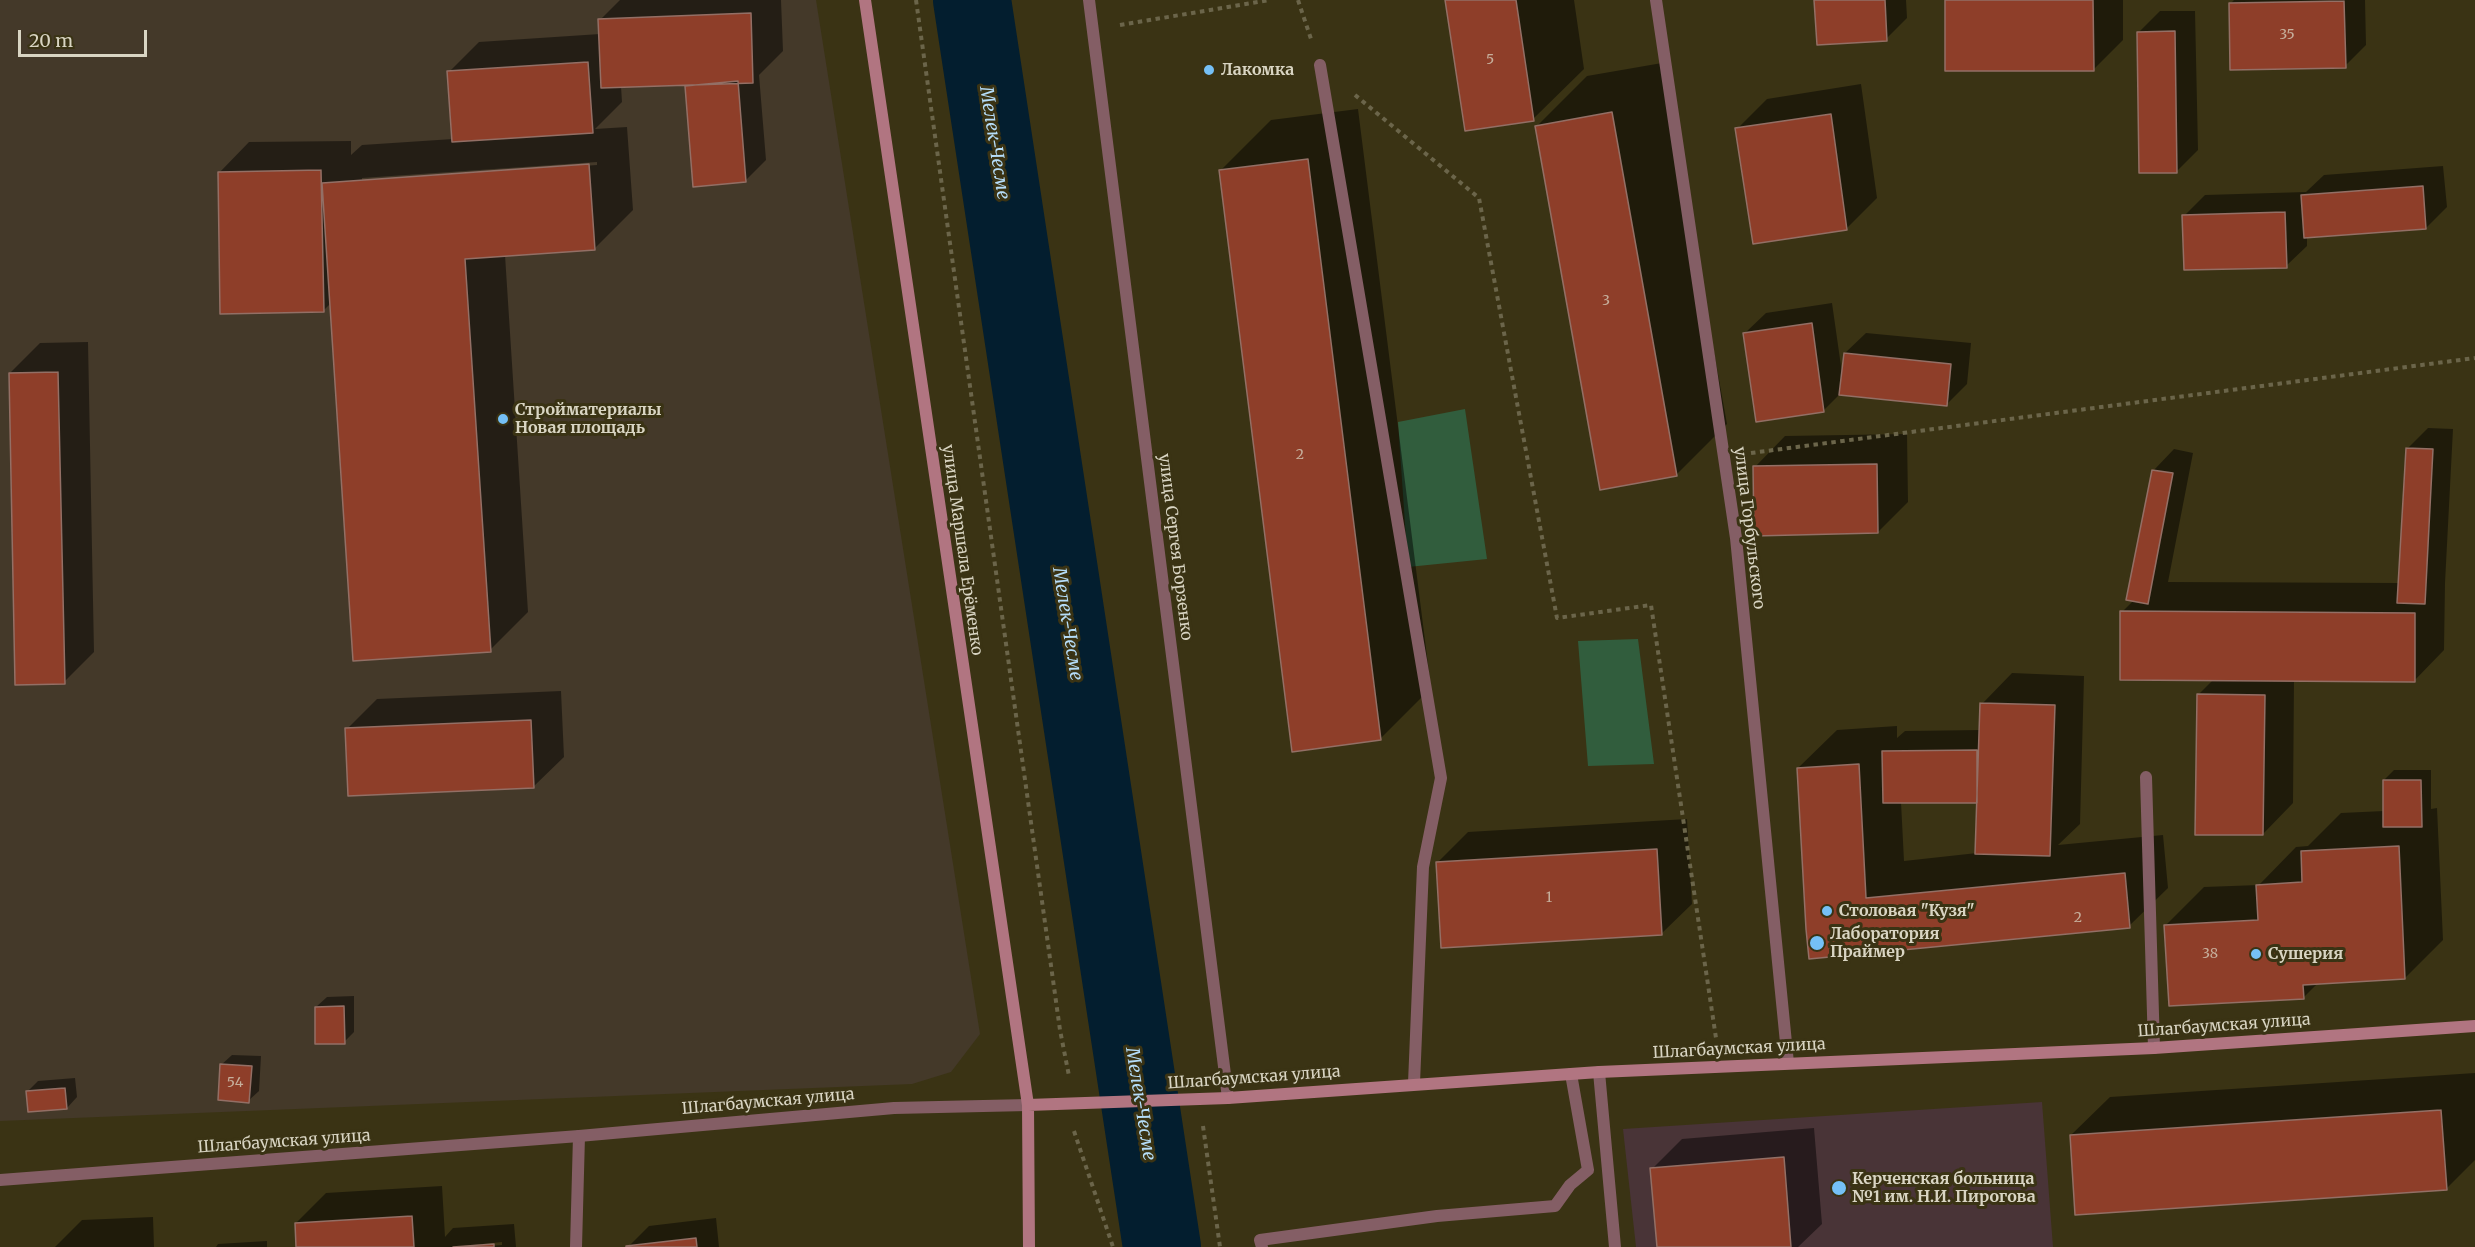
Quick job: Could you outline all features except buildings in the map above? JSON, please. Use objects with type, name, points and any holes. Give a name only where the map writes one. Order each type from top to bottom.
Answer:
[{"type":"street","name":"улица Маршала Ерёменко","points":[[865,0],[1028,1105],[1029,1247]]},
{"type":"street","name":"улица Сергея Борзенко","points":[[1089,0],[1228,1098]]},
{"type":"street","name":"улица Горбульского","points":[[1656,0],[1736,538],[1788,1063]]},
{"type":"street","points":[[1320,65],[1441,778],[1423,867],[1414,1083]]},
{"type":"street","points":[[2146,777],[2154,1048]]},
{"type":"street","name":"Шлагбаумская улица","points":[[0,1180],[579,1136],[894,1108],[1074,1105],[1228,1098],[1414,1083],[1599,1072],[2154,1048],[2475,1026]]},
{"type":"street","points":[[1599,1072],[1615,1247]]},
{"type":"street","points":[[1571,1074],[1588,1170]]},
{"type":"street","points":[[576,1247],[579,1136]]},
{"type":"street","points":[[1261,1244],[1437,1216],[1555,1206],[1570,1185],[1588,1170],[1609,1168]]},
{"type":"path","points":[[916,0],[1060,1030],[1074,1105],[1074,1136],[1113,1247]]},
{"type":"path","points":[[1093,30],[1270,0]]},
{"type":"path","points":[[1298,0],[1320,65],[1479,198],[1557,618],[1651,605],[1720,1066]]},
{"type":"path","points":[[1724,456],[2475,358]]},
{"type":"path","points":[[1199,1099],[1220,1247]]},
{"type":"shaded area","points":[[0,0],[816,0],[980,1034],[951,1072],[912,1084],[0,1121]]},
{"type":"shaded area","name":"Керченская больница №1 им. Н.И. Пирогова","points":[[2042,1102],[2053,1247],[1636,1247],[1623,1129]]},
{"type":"green space","points":[[1465,409],[1487,559],[1408,567],[1398,422]]},
{"type":"green space","points":[[1638,639],[1654,764],[1588,766],[1578,641]]},
{"type":"waterway","name":"Мелек-Чесме","points":[[972,0],[1162,1247]]},
{"type":"place","name":"Лакомка","points":[[1209,70]]},
{"type":"place","name":"Стройматериалы Новая площадь","points":[[503,419]]},
{"type":"place","name":"Столовая \"Кузя\"","points":[[1827,911]]},
{"type":"place","name":"Лаборатория Праймер","points":[[1817,943]]},
{"type":"place","name":"Сушерия","points":[[2256,954]]},
{"type":"place","name":"Керченская больница №1 им. Н.И. Пирогова","points":[[1839,1188]]}]
